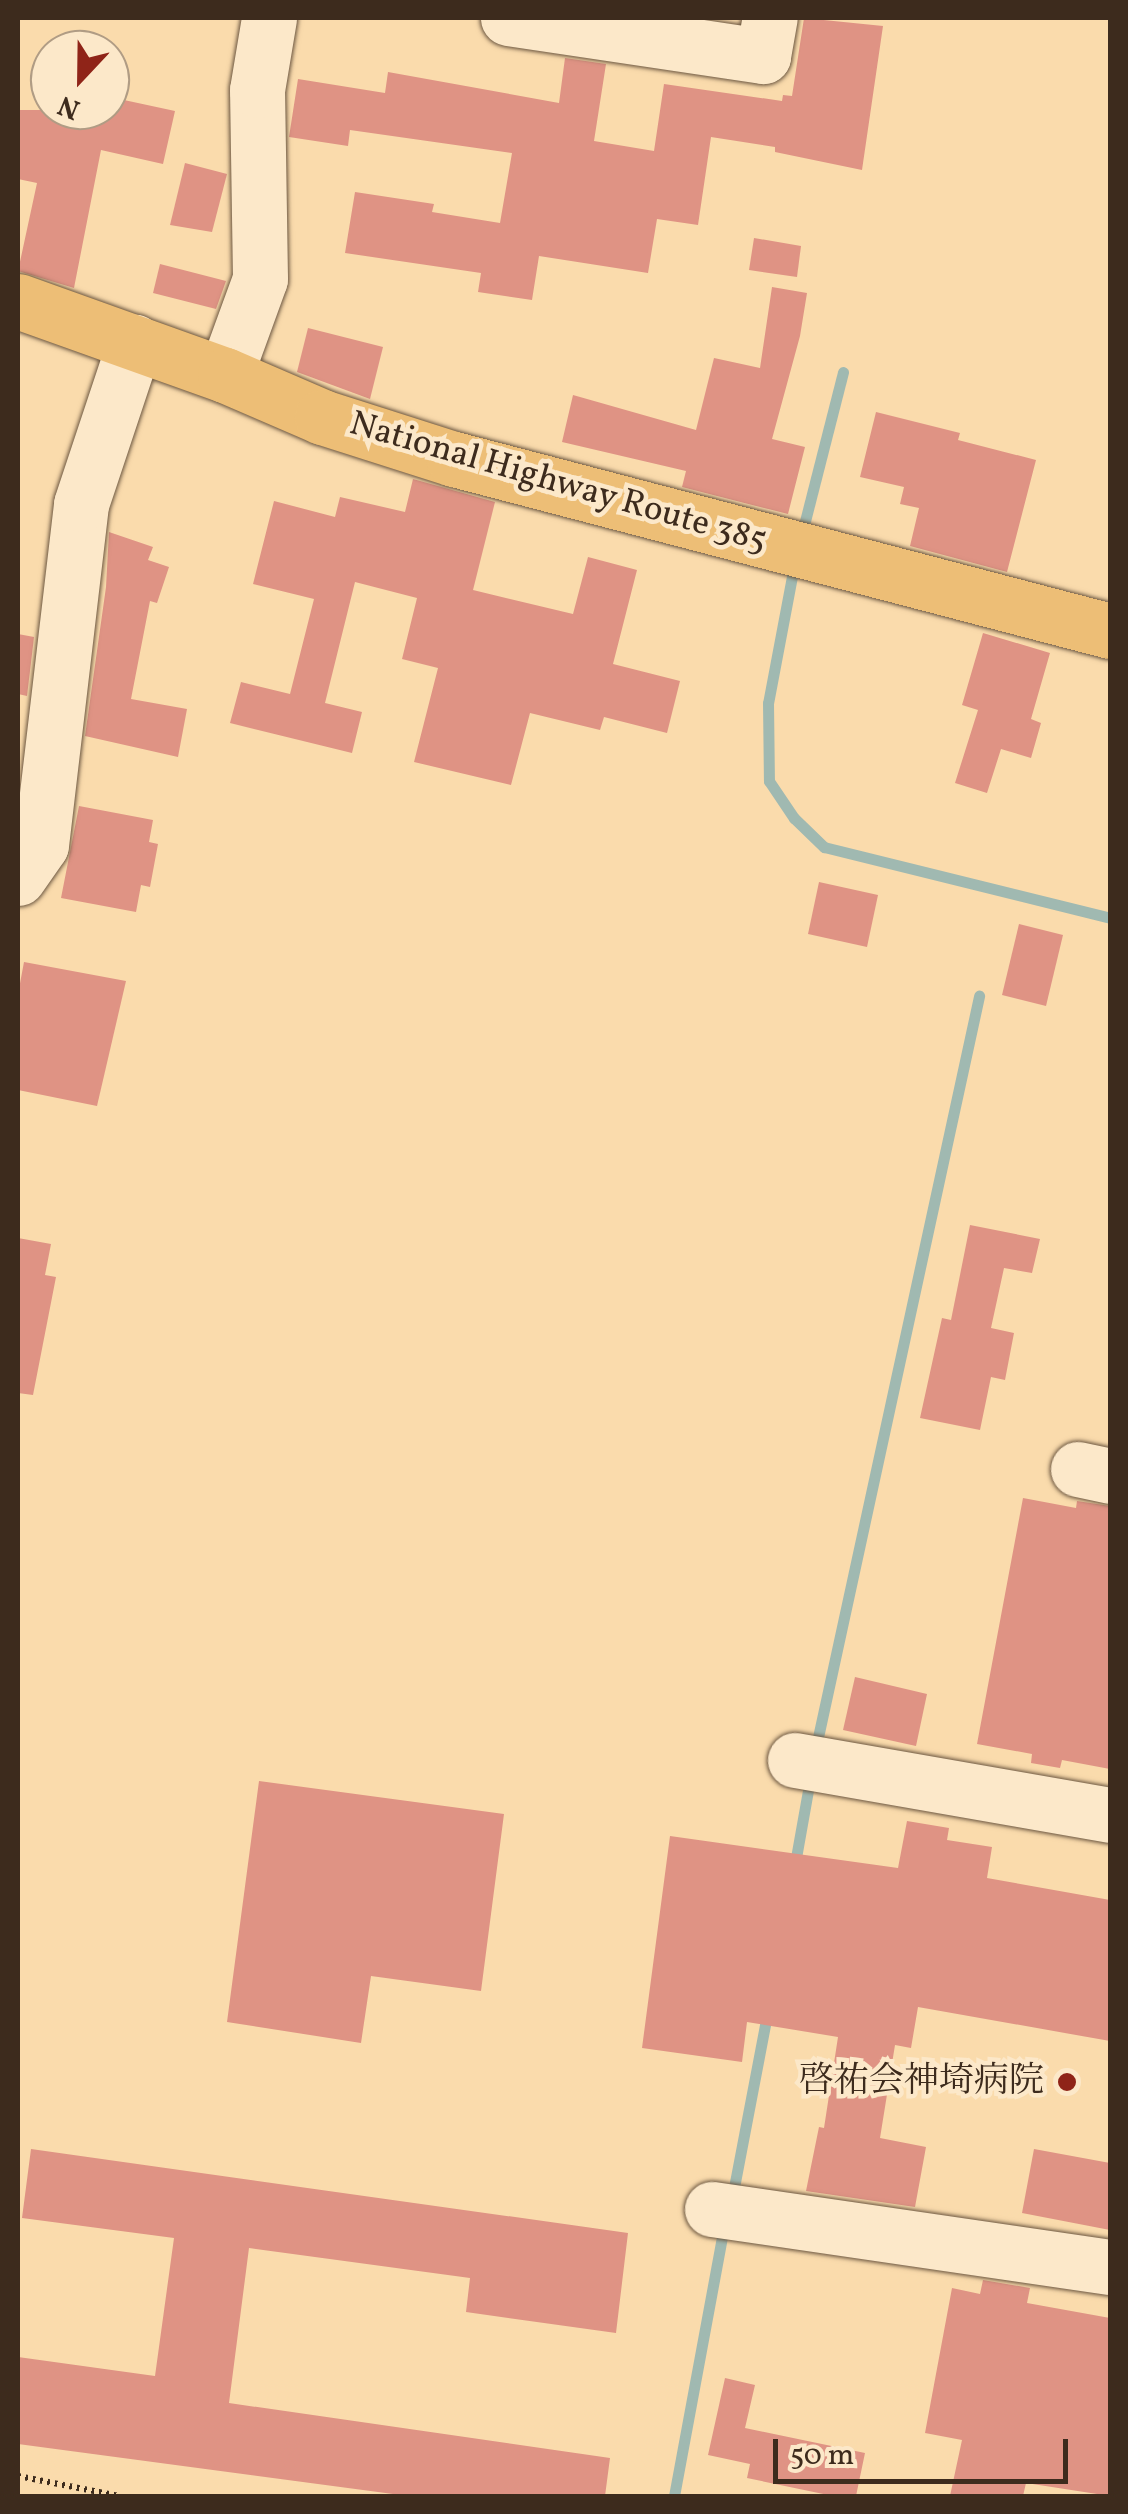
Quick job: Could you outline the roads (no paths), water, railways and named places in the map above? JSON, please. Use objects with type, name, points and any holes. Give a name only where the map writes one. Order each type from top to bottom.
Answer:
[{"type":"highway","name":"National Highway Route 385","points":[[18,300],[224,375],[322,417],[454,460],[1110,632]]},
{"type":"street","points":[[224,375],[260,279],[258,90],[270,18]]},
{"type":"street","points":[[508,18],[763,56],[770,18]]},
{"type":"street","points":[[18,878],[41,845],[81,504],[136,342]]},
{"type":"street","points":[[815,1765],[1110,1816]]},
{"type":"street","points":[[732,2212],[1110,2266]]},
{"type":"waterway","points":[[803,529],[843,372]]},
{"type":"waterway","points":[[793,571],[768,703],[769,781],[794,818],[824,847],[1110,918]]},
{"type":"waterway","points":[[815,1751],[979,996]]},
{"type":"waterway","points":[[794,1869],[810,1779]]},
{"type":"waterway","points":[[732,2198],[768,2010]]},
{"type":"waterway","points":[[674,2496],[724,2225]]},
{"type":"place","name":"啓祐会神埼病院","points":[[1067,2082]]}]
